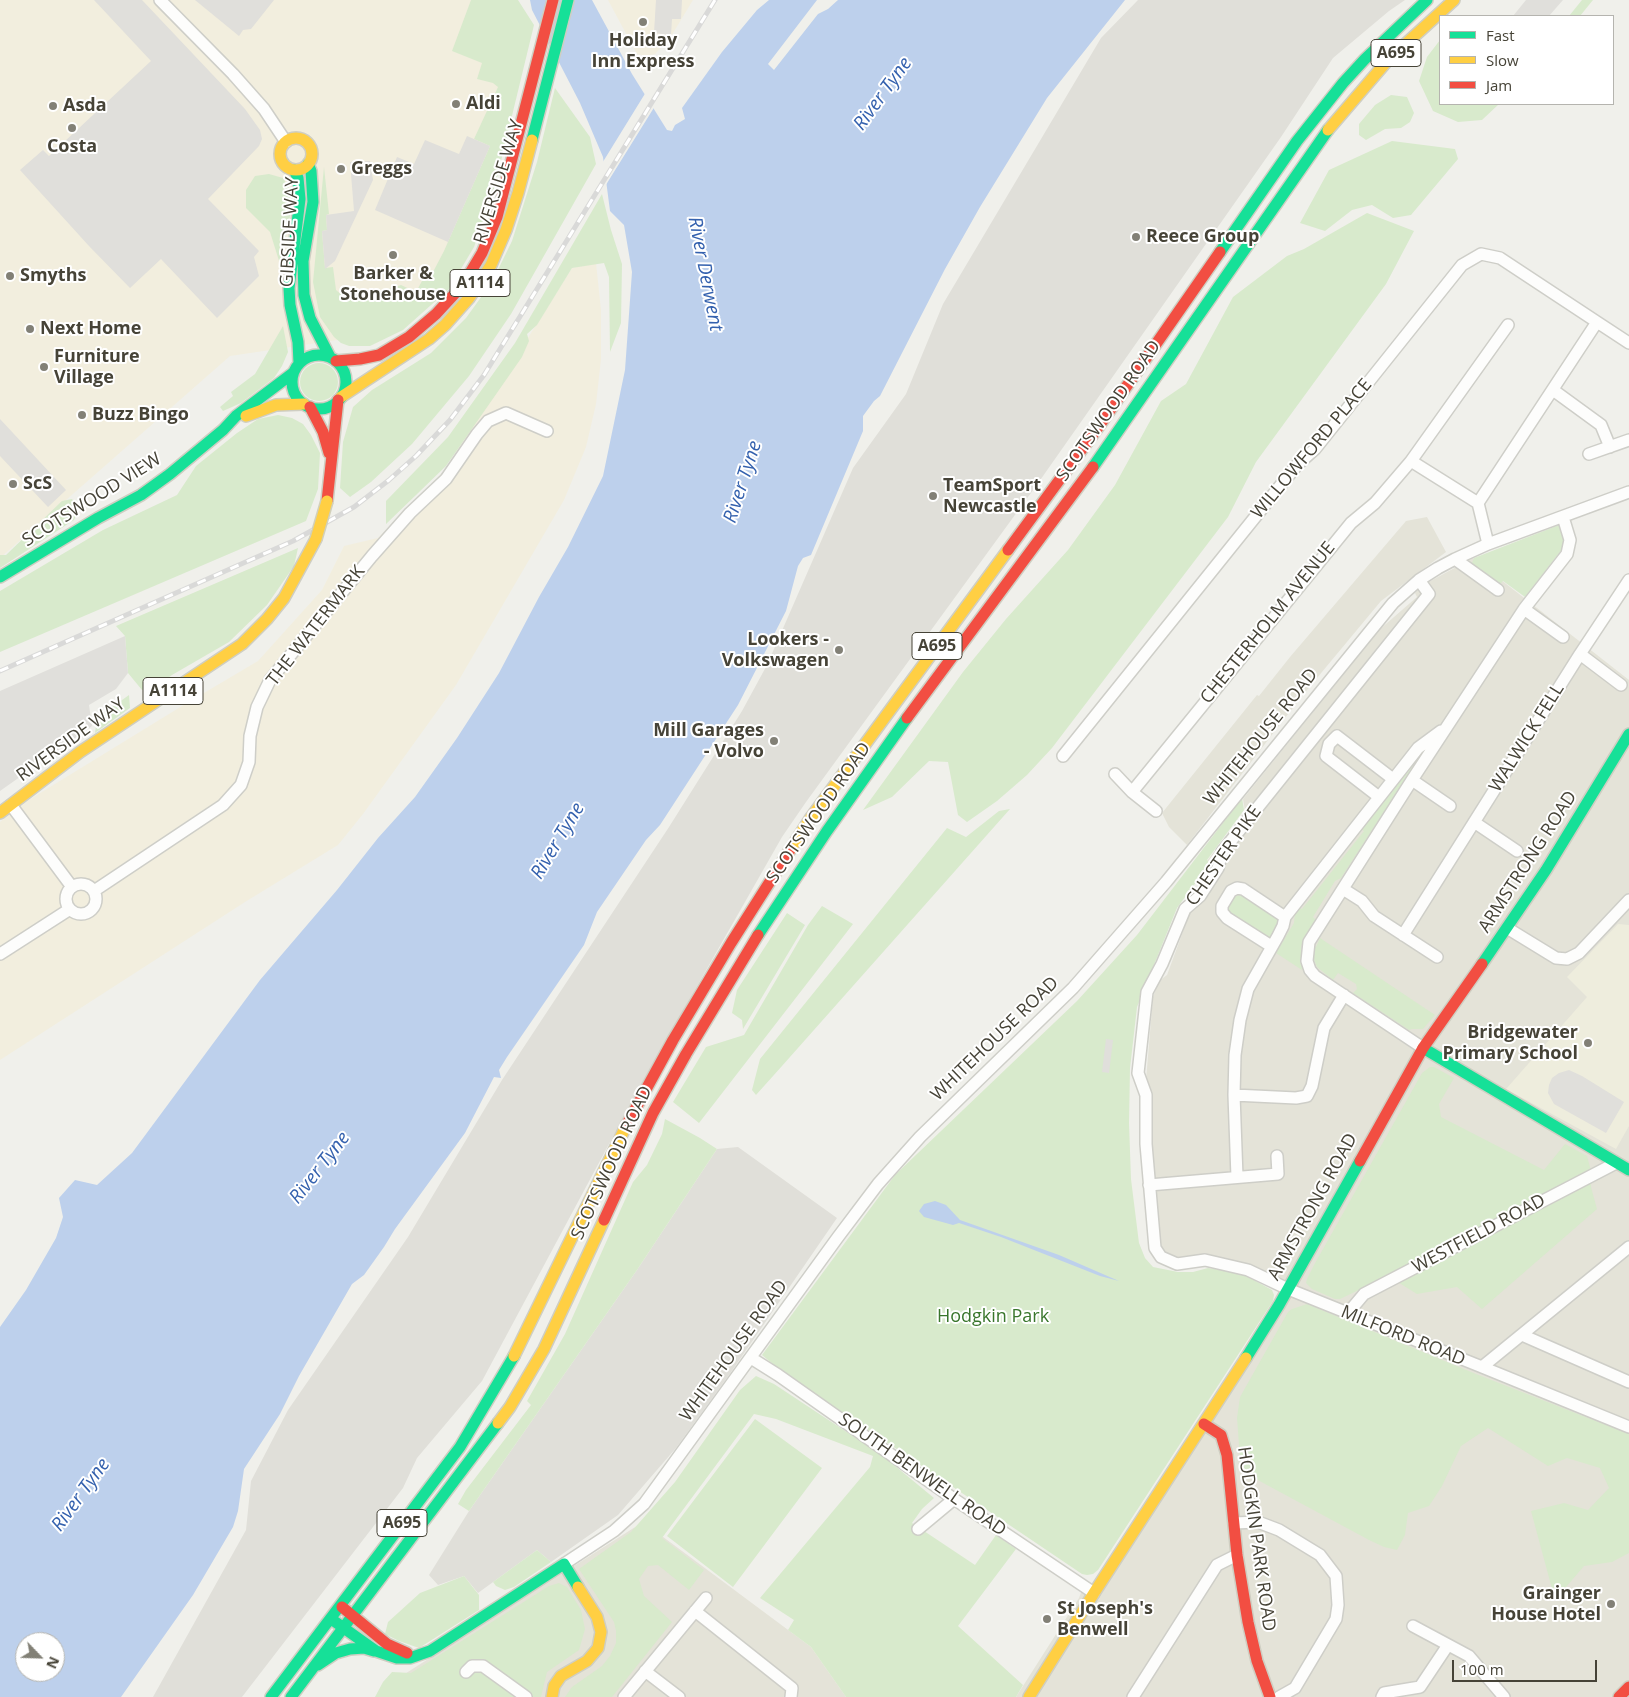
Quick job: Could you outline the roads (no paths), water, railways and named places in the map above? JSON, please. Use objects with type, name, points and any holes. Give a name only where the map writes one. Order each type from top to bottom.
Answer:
[{"type":"main road","name":"RIVERSIDE WAY","points":[[333,359],[360,359],[379,354],[409,337],[436,314],[460,288],[482,253],[497,217],[553,0]]},
{"type":"main road","name":"RIVERSIDE WAY","points":[[0,813],[80,752],[242,644],[267,619],[284,598],[316,539],[327,501],[340,398],[429,339],[446,325],[469,298],[490,266],[506,230],[518,193],[568,0]]},
{"type":"main road","name":"SCOTSWOOD ROAD","points":[[271,1697],[460,1447],[497,1387],[629,1120],[651,1080],[726,950],[810,819],[1099,426],[1297,141],[1343,82],[1394,29],[1426,0]]},
{"type":"main road","name":"SCOTSWOOD ROAD","points":[[291,1697],[510,1407],[560,1316],[653,1113],[686,1054],[755,940],[816,846],[872,765],[1083,481],[1319,140],[1388,60],[1454,0]]},
{"type":"main road","name":"GIBSIDE WAY","points":[[294,170],[308,164],[312,152],[308,144],[300,138],[286,142],[280,152],[281,160],[286,166],[294,170],[298,178],[300,199],[292,249],[289,288],[290,305],[298,342],[296,368]]},
{"type":"main road","name":"GIBSIDE WAY","points":[[308,164],[311,171],[312,202],[303,261],[304,295],[310,318],[333,359]]},
{"type":"main road","points":[[314,355],[322,355],[333,359],[341,367],[346,382],[340,398],[325,408],[307,406],[294,394],[292,380],[296,368],[314,355]]},
{"type":"main road","name":"SCOTSWOOD VIEW","points":[[0,577],[98,518],[141,495],[170,474],[223,430],[236,416],[296,368]]},
{"type":"main road","name":"SCOTSWOOD VIEW","points":[[223,430],[247,416],[266,408],[276,406],[307,406]]},
{"type":"main road","name":"RIVERSIDE WAY","points":[[307,406],[326,440],[332,466]]},
{"type":"main road","name":"ARMSTRONG ROAD","points":[[1029,1697],[1288,1289],[1423,1048],[1546,870],[1629,734]]},
{"type":"main road","points":[[1423,1048],[1629,1170]]},
{"type":"main road","name":"HODGKIN PARK ROAD","points":[[1204,1424],[1221,1435],[1227,1455],[1237,1555],[1248,1622],[1257,1661],[1270,1697]]},
{"type":"main road","points":[[552,1697],[554,1686],[561,1676],[587,1661],[593,1655],[598,1648],[601,1632],[596,1616],[564,1564]]},
{"type":"main road","name":"WHITEHOUSE ROAD","points":[[330,1618],[376,1651],[397,1658],[417,1656],[430,1651],[564,1564]]},
{"type":"main road","points":[[340,1605],[387,1644],[417,1656]]},
{"type":"main road","points":[[313,1669],[336,1653],[350,1649],[364,1648],[376,1651]]},
{"type":"main road","points":[[1618,1697],[1629,1687]]},
{"type":"street","points":[[160,0],[233,74],[264,109],[286,142]]},
{"type":"street","name":"WILLOWFORD PLACE","points":[[1064,756],[1297,465],[1314,449],[1462,265],[1481,254],[1500,258],[1629,343]]},
{"type":"street","points":[[1478,503],[1597,322]]},
{"type":"street","name":"CHESTERHOLM AVENUE","points":[[1132,792],[1351,523],[1375,502],[1411,461],[1508,325]]},
{"type":"street","points":[[1552,390],[1601,425],[1610,447]]},
{"type":"street","name":"THE WATERMARK","points":[[94,891],[224,805],[241,785],[249,762],[250,736],[257,707],[270,680],[372,556],[410,513],[446,479],[488,421],[506,414],[547,431]]},
{"type":"street","points":[[1589,454],[1629,440]]},
{"type":"street","points":[[1411,461],[1478,503],[1488,544]]},
{"type":"street","name":"WHITEHOUSE ROAD","points":[[564,1564],[614,1531],[644,1504],[878,1184],[920,1137],[1073,988],[1166,882],[1392,602],[1419,580],[1455,559],[1488,544],[1629,492]]},
{"type":"street","points":[[1423,1048],[1315,976],[1310,970],[1307,951],[1312,936],[1412,780],[1524,609],[1567,554],[1570,540],[1563,517]]},
{"type":"street","points":[[1455,559],[1498,590]]},
{"type":"street","name":"CHESTER PIKE","points":[[1288,1289],[1248,1270],[1205,1260],[1177,1264],[1161,1257],[1155,1248],[1146,1144],[1146,1095],[1138,1073],[1147,992],[1162,964],[1185,909],[1200,896],[1218,868],[1222,852],[1429,594],[1419,580]]},
{"type":"street","name":"WALWICK FELL","points":[[1403,935],[1629,580]]},
{"type":"street","points":[[1524,609],[1563,637]]},
{"type":"street","points":[[1582,652],[1621,685]]},
{"type":"street","points":[[1237,1176],[1234,1094],[1235,1054],[1240,1020],[1248,989],[1283,926],[1285,917],[1418,748],[1449,725]]},
{"type":"street","points":[[1379,797],[1326,756],[1329,744],[1337,736],[1393,779]]},
{"type":"street","points":[[1115,774],[1132,792],[1156,811]]},
{"type":"street","points":[[1412,780],[1450,806]]},
{"type":"street","points":[[11,805],[72,887]]},
{"type":"street","points":[[1474,822],[1517,851]]},
{"type":"street","points":[[77,884],[87,885],[94,891],[95,906],[88,913],[78,914],[70,909],[66,895],[72,887],[77,884]]},
{"type":"street","points":[[1271,946],[1227,918],[1222,912],[1222,906],[1231,891],[1237,888],[1243,889],[1285,917]]},
{"type":"street","points":[[1343,889],[1362,901],[1374,916],[1437,957]]},
{"type":"street","points":[[1507,928],[1556,958],[1567,959],[1579,953],[1624,913],[1629,900]]},
{"type":"street","points":[[0,954],[70,909]]},
{"type":"street","points":[[1234,1094],[1296,1098],[1307,1096],[1312,1086],[1324,1028],[1344,995]]},
{"type":"street","points":[[1149,1185],[1278,1174],[1277,1156]]},
{"type":"street","name":"WESTFIELD ROAD","points":[[1348,1313],[1364,1294],[1616,1163]]},
{"type":"street","name":"MILFORD ROAD","points":[[1288,1289],[1482,1367],[1629,1247]]},
{"type":"street","points":[[1522,1334],[1629,1382]]},
{"type":"street","name":"SOUTH BENWELL ROAD","points":[[751,1358],[954,1499],[1094,1593]]},
{"type":"street","points":[[1482,1367],[1629,1427]]},
{"type":"street","points":[[918,1529],[954,1499]]},
{"type":"street","points":[[1234,1523],[1258,1522],[1278,1530],[1320,1554],[1336,1576],[1338,1605],[1336,1619],[1295,1688],[1279,1697]]},
{"type":"street","points":[[1133,1697],[1217,1565],[1237,1555]]},
{"type":"street","points":[[624,1697],[706,1598]]},
{"type":"street","points":[[695,1611],[792,1688],[791,1697]]},
{"type":"street","points":[[1413,1626],[1469,1656],[1504,1697]]},
{"type":"street","points":[[1382,1697],[1384,1693],[1420,1687],[1448,1645]]},
{"type":"street","points":[[466,1672],[472,1666],[483,1666],[526,1697]]},
{"type":"street","points":[[645,1671],[679,1697]]},
{"type":"water","points":[[530,0],[592,0],[632,74],[667,130],[672,131],[675,125],[685,119],[682,108],[722,52],[757,10],[769,0],[1125,0],[1047,98],[980,207],[945,269],[880,396],[863,416],[863,431],[811,555],[803,558],[798,566],[786,611],[738,705],[660,825],[646,840],[597,912],[584,945],[507,1057],[499,1070],[501,1078],[494,1077],[465,1133],[364,1275],[352,1284],[299,1376],[280,1414],[244,1469],[238,1511],[233,1527],[193,1595],[121,1697],[0,1697],[0,1327],[26,1290],[56,1238],[63,1217],[59,1198],[75,1180],[97,1185],[132,1153],[260,980],[337,890],[378,838],[415,797],[457,738],[499,673],[568,547],[603,476],[625,370],[632,272],[624,225],[610,211],[603,157],[580,103],[532,10]]},
{"type":"water","points":[[935,1201],[946,1205],[960,1220],[1059,1255],[1119,1281],[1100,1276],[1001,1237],[959,1223],[953,1225],[924,1217],[919,1211],[924,1204]]},
{"type":"railway","points":[[0,671],[293,541],[354,507],[416,456],[450,420],[484,375],[715,0]]},
{"type":"place","name":"Holiday Inn Express","points":[[643,22]]},
{"type":"place","name":"Aldi","points":[[456,104]]},
{"type":"place","name":"Asda","points":[[53,106]]},
{"type":"place","name":"Costa","points":[[72,128]]},
{"type":"place","name":"Greggs","points":[[341,169]]},
{"type":"place","name":"Reece Group","points":[[1136,237]]},
{"type":"place","name":"Barker & Stonehouse","points":[[393,255]]},
{"type":"place","name":"Smyths","points":[[10,276]]},
{"type":"place","name":"Next Home","points":[[30,329]]},
{"type":"place","name":"Furniture Village","points":[[44,367]]},
{"type":"place","name":"Buzz Bingo","points":[[82,415]]},
{"type":"place","name":"ScS","points":[[13,484]]},
{"type":"place","name":"TeamSport Newcastle","points":[[933,496]]},
{"type":"place","name":"Lookers - Volkswagen","points":[[839,650]]},
{"type":"place","name":"Mill Garages - Volvo","points":[[774,741]]},
{"type":"place","name":"Bridgewater Primary School","points":[[1588,1043]]},
{"type":"place","name":"Grainger House Hotel","points":[[1611,1604]]},
{"type":"place","name":"St Joseph's Benwell","points":[[1047,1619]]},
{"type":"water label","name":"River Tyne","points":[[883,94]]},
{"type":"water label","name":"River Derwent","points":[[705,274]]},
{"type":"water label","name":"River Tyne","points":[[743,482]]},
{"type":"water label","name":"River Tyne","points":[[558,841]]},
{"type":"water label","name":"River Tyne","points":[[320,1168]]},
{"type":"water label","name":"River Tyne","points":[[81,1495]]},
{"type":"park label","name":"Hodgkin Park","points":[[993,1317]]}]
